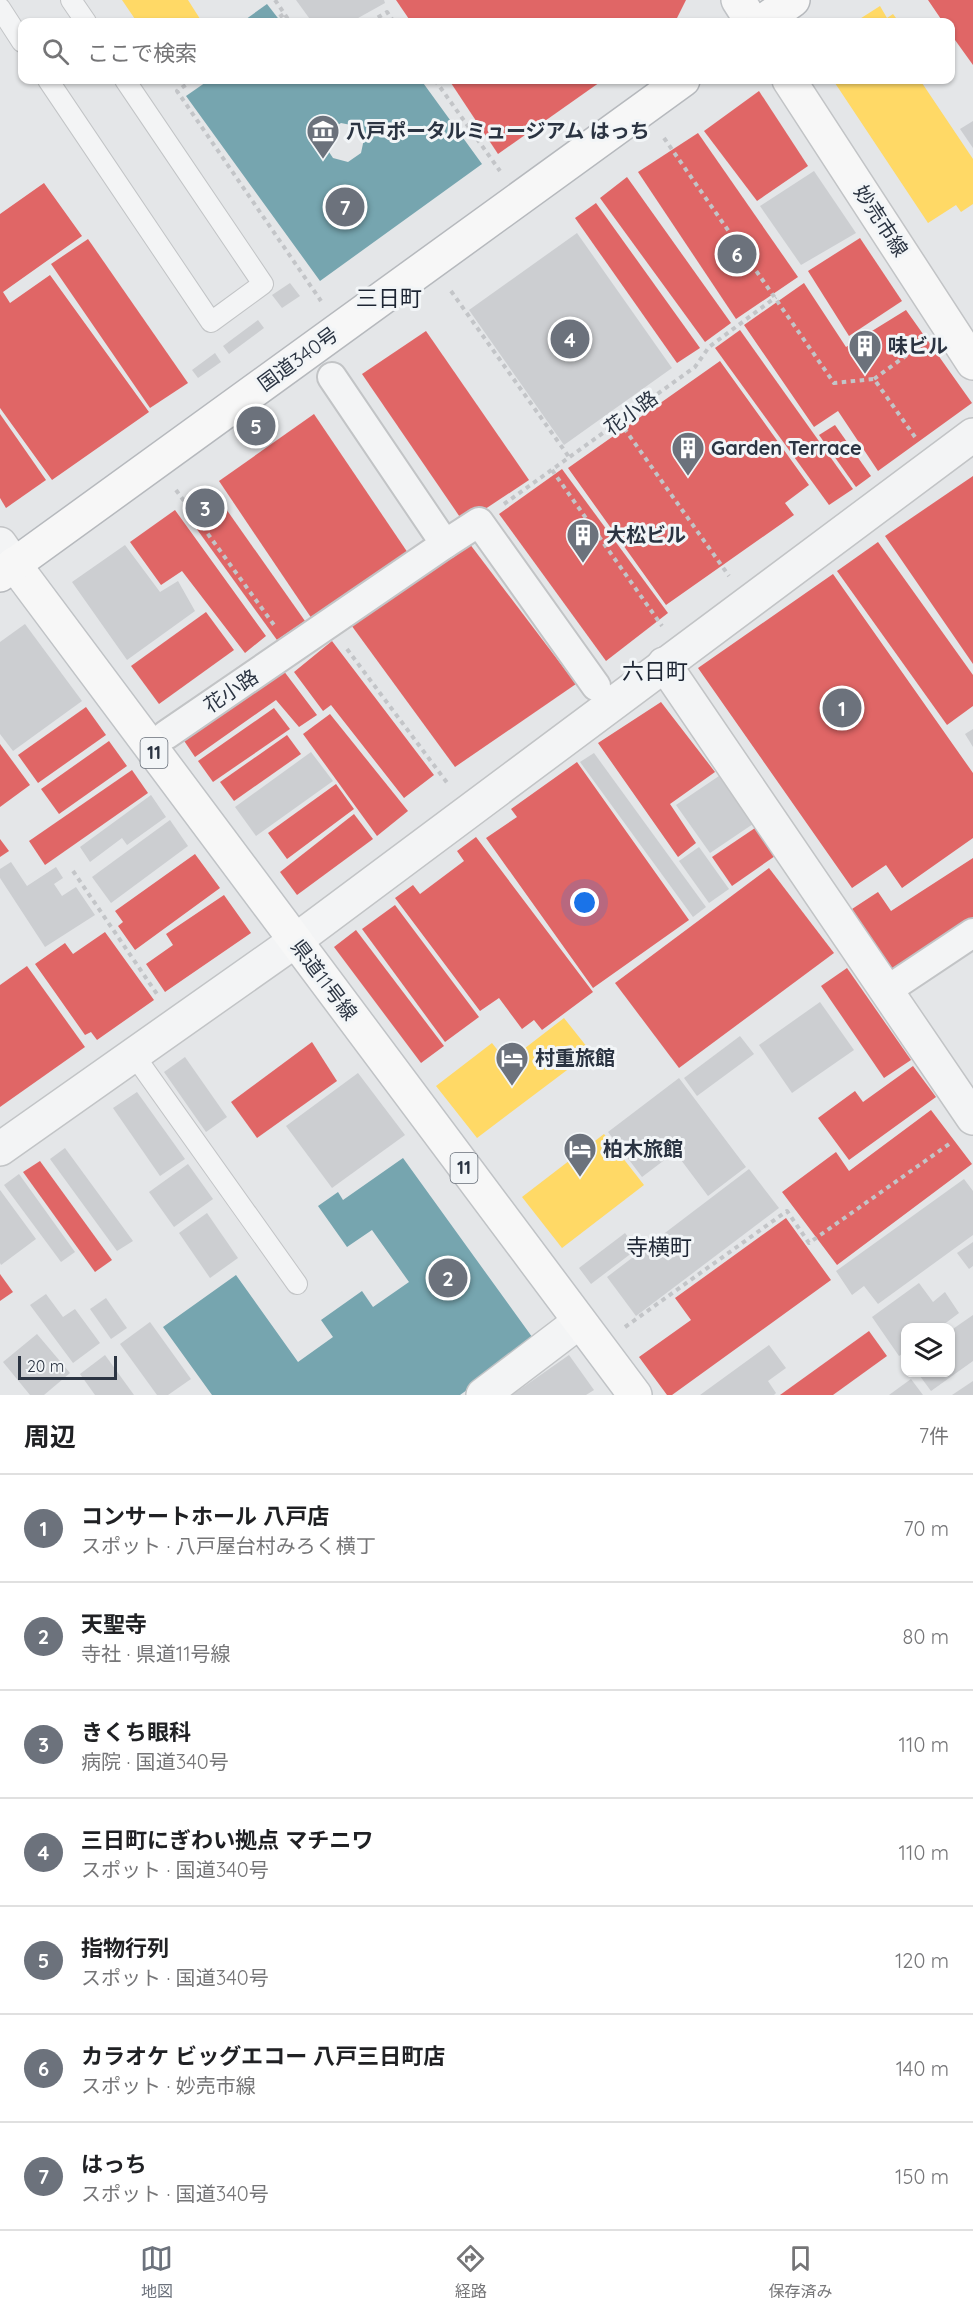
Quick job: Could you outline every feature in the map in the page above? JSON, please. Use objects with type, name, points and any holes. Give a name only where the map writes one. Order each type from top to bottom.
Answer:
[{"type":"main road","points":[[738,0],[749,18]]},
{"type":"main road","points":[[768,18],[793,0]]},
{"type":"main road","name":"国道340号","points":[[5,561],[677,84]]},
{"type":"main road","name":"妙売市線","points":[[792,84],[973,363]]},
{"type":"main road","name":"県道11号線","points":[[5,561],[635,1395]]},
{"type":"street","points":[[332,377],[445,544]]},
{"type":"street","points":[[0,1149],[295,942],[665,649],[973,435]]},
{"type":"street","points":[[479,522],[596,686]]},
{"type":"street","name":"花小路","points":[[166,735],[479,522]]},
{"type":"street","points":[[665,649],[886,991],[963,1129]]},
{"type":"street","points":[[886,991],[973,933]]},
{"type":"street","points":[[483,1395],[579,1322]]},
{"type":"lane","points":[[71,0],[83,18]]},
{"type":"lane","points":[[0,8],[18,36]]},
{"type":"lane","points":[[51,84],[211,322],[263,284],[128,84]]},
{"type":"lane","points":[[134,1055],[297,1284]]},
{"type":"path","points":[[275,0],[287,18]]},
{"type":"path","points":[[377,18],[387,12],[391,18]]},
{"type":"path","points":[[278,18],[284,14]]},
{"type":"path","points":[[187,84],[177,91],[321,301]]},
{"type":"path","points":[[438,84],[500,171]]},
{"type":"path","points":[[664,138],[834,383],[873,379],[926,341]]},
{"type":"path","points":[[451,291],[569,458]]},
{"type":"path","name":"花小路","points":[[479,522],[695,367],[709,347],[776,297]]},
{"type":"path","points":[[873,379],[916,439]]},
{"type":"path","points":[[619,421],[735,584]]},
{"type":"path","points":[[552,470],[665,649]]},
{"type":"path","points":[[176,490],[292,649]]},
{"type":"path","points":[[329,624],[453,790]]},
{"type":"path","points":[[73,871],[163,1004]]},
{"type":"path","points":[[617,1333],[787,1211],[809,1243],[963,1129]]},
{"type":"building: 住宅","points":[[122,0],[188,0],[199,18],[134,18]]},
{"type":"building: 住宅","points":[[880,6],[887,18],[861,18]]},
{"type":"building: 住宅","points":[[836,84],[923,84],[973,159],[973,204],[961,212],[956,205],[928,223]]},
{"type":"building: 住宅","points":[[564,1018],[591,1052],[477,1138],[436,1086],[492,1043],[507,1062]]},
{"type":"building: 住宅","points":[[604,1134],[644,1185],[562,1248],[522,1197]]},
{"type":"building: 商業","points":[[396,0],[686,0],[677,18],[408,18]]},
{"type":"building: 商業","points":[[928,0],[973,0],[973,65],[955,40],[955,18],[940,18]]},
{"type":"building: 商業","points":[[452,84],[597,84],[498,154]]},
{"type":"building: 商業","points":[[759,91],[808,166],[757,201],[704,131]]},
{"type":"building: 商業","points":[[698,133],[798,277],[736,319],[638,172]]},
{"type":"building: 商業","points":[[627,177],[731,323],[705,342],[600,198]]},
{"type":"building: 商業","points":[[44,183],[82,236],[3,292],[10,303],[50,275],[149,412],[52,480],[0,408],[0,214]]},
{"type":"building: 商業","points":[[596,203],[700,348],[677,363],[575,218]]},
{"type":"building: 商業","points":[[860,238],[902,301],[849,336],[808,271]]},
{"type":"building: 商業","points":[[88,239],[188,383],[150,408],[51,264]]},
{"type":"building: 商業","name":"味ビル","points":[[804,283],[846,347],[906,310],[972,403],[878,471],[838,411],[814,427],[744,325]]},
{"type":"building: 商業","points":[[740,330],[853,489],[829,505],[715,348]]},
{"type":"building: 商業","points":[[426,331],[529,480],[464,523],[362,374]]},
{"type":"building: 商業","name":"Garden Terrace","points":[[720,361],[809,485],[785,503],[794,515],[666,605],[568,468]]},
{"type":"building: 商業","points":[[0,414],[46,480],[6,508],[0,498]]},
{"type":"building: 商業","points":[[314,414],[410,556],[312,619],[219,481]]},
{"type":"building: 商業","points":[[835,425],[871,476],[856,487],[819,435]]},
{"type":"building: 商業","name":"大松ビル","points":[[562,469],[668,613],[606,661],[499,514]]},
{"type":"building: 商業","points":[[973,476],[973,664],[885,536]]},
{"type":"building: 商業","points":[[212,489],[305,621],[277,640],[183,510]]},
{"type":"building: 商業","points":[[175,510],[266,636],[245,653],[182,571],[161,585],[130,542]]},
{"type":"building: 商業","points":[[466,539],[576,684],[455,767],[346,618]]},
{"type":"building: 商業","points":[[878,542],[973,675],[973,706],[947,725],[837,571]]},
{"type":"building: 商業","points":[[833,574],[973,773],[973,838],[902,888],[886,865],[852,888],[698,668]]},
{"type":"building: 商業","points":[[206,612],[234,650],[159,704],[131,666]]},
{"type":"building: 商業","points":[[332,641],[434,775],[404,798],[331,705],[323,711],[294,672]]},
{"type":"building: 商業","points":[[277,662],[317,715],[299,727],[276,700],[195,757],[168,717],[238,668],[249,680]]},
{"type":"building: 商業","points":[[661,702],[715,772],[670,804],[696,843],[678,857],[598,743]]},
{"type":"building: 商業","points":[[86,707],[106,735],[38,783],[18,755]]},
{"type":"building: 商業","points":[[274,708],[290,729],[213,782],[198,761]]},
{"type":"building: 商業","points":[[330,714],[408,811],[377,836],[303,734]]},
{"type":"building: 商業","points":[[287,735],[301,754],[234,801],[220,782]]},
{"type":"building: 商業","points":[[109,741],[127,766],[59,814],[41,789]]},
{"type":"building: 商業","points":[[0,744],[30,785],[0,807]]},
{"type":"building: 商業","points":[[577,762],[689,920],[593,988],[486,838],[517,817],[511,809]]},
{"type":"building: 商業","points":[[132,770],[148,793],[45,865],[29,841]]},
{"type":"building: 商業","points":[[336,784],[354,809],[287,859],[268,833]]},
{"type":"building: 商業","points":[[354,814],[373,839],[297,895],[280,872]]},
{"type":"building: 商業","points":[[755,828],[775,856],[732,886],[712,857]]},
{"type":"building: 商業","points":[[476,837],[593,992],[542,1030],[534,1020],[522,1029],[499,998],[480,1011],[395,898],[413,885],[420,894],[464,861],[457,851]]},
{"type":"building: 商業","points":[[0,839],[9,851],[0,857]]},
{"type":"building: 商業","points":[[195,854],[220,888],[135,950],[118,926],[123,922],[115,911]]},
{"type":"building: 商業","points":[[973,858],[973,920],[894,972],[852,909],[878,892],[891,911]]},
{"type":"building: 商業","points":[[769,868],[834,953],[679,1068],[615,983]]},
{"type":"building: 商業","points":[[224,895],[251,933],[165,992],[146,964],[173,945],[166,934]]},
{"type":"building: 商業","points":[[395,905],[479,1017],[445,1042],[362,929]]},
{"type":"building: 商業","points":[[356,930],[444,1046],[421,1063],[334,947]]},
{"type":"building: 商業","points":[[105,932],[154,1000],[97,1040],[91,1032],[85,1035],[35,964],[65,943],[73,954]]},
{"type":"building: 商業","points":[[27,966],[85,1047],[0,1107],[0,985]]},
{"type":"building: 商業","points":[[847,968],[911,1060],[884,1078],[821,986]]},
{"type":"building: 商業","points":[[312,1042],[337,1081],[257,1138],[231,1102]]},
{"type":"building: 商業","points":[[913,1066],[936,1097],[849,1160],[818,1118],[855,1091],[863,1102]]},
{"type":"building: 商業","points":[[931,1110],[972,1164],[837,1265],[782,1192],[836,1152],[849,1171]]},
{"type":"building: 商業","points":[[40,1161],[112,1260],[95,1272],[23,1172]]},
{"type":"building: 商業","points":[[786,1218],[831,1280],[672,1395],[667,1395],[639,1357],[691,1320],[675,1298]]},
{"type":"building: 商業","points":[[0,1274],[13,1292],[0,1301]]},
{"type":"building: 商業","points":[[869,1331],[887,1356],[833,1395],[780,1395]]},
{"type":"building: 公共","points":[[267,4],[278,18],[248,18]]},
{"type":"building: 公共","points":[[203,84],[424,84],[482,164],[320,281],[186,96]],"holes":[[[341,123],[356,126],[364,139],[361,153],[348,162],[333,158],[325,146],[328,131]]]},
{"type":"building: 公共","points":[[403,1158],[535,1341],[460,1395],[212,1395],[163,1327],[236,1275],[298,1362],[333,1337],[321,1320],[362,1291],[373,1307],[409,1282],[372,1230],[347,1247],[318,1206],[338,1192],[343,1200]]},
{"type":"building: その他","points":[[296,0],[384,0],[385,3],[358,18],[309,18]]},
{"type":"building: その他","points":[[973,121],[973,148],[960,129]]},
{"type":"building: その他","points":[[814,171],[856,233],[801,265],[760,206]]},
{"type":"building: その他","points":[[577,233],[672,368],[564,445],[469,310]]},
{"type":"building: その他","points":[[290,283],[300,296],[282,308],[272,295]]},
{"type":"building: その他","points":[[258,320],[264,328],[229,354],[223,346]]},
{"type":"building: その他","points":[[215,353],[221,362],[198,378],[192,370]]},
{"type":"building: その他","points":[[125,545],[160,592],[178,581],[195,611],[127,660],[72,582]]},
{"type":"building: その他","points":[[25,624],[82,701],[13,751],[0,734],[0,642]]},
{"type":"building: その他","points":[[973,729],[973,747],[965,734]]},
{"type":"building: その他","points":[[311,752],[333,781],[256,836],[235,807]]},
{"type":"building: その他","points":[[594,753],[706,907],[693,917],[580,762]]},
{"type":"building: その他","points":[[719,776],[753,824],[710,853],[676,805]]},
{"type":"building: その他","points":[[151,795],[166,817],[127,845],[122,838],[90,862],[80,847]]},
{"type":"building: その他","points":[[170,820],[188,846],[111,903],[92,877]]},
{"type":"building: その他","points":[[699,847],[729,889],[709,903],[679,861]]},
{"type":"building: その他","points":[[11,862],[27,886],[56,867],[63,878],[54,884],[62,896],[76,887],[95,915],[45,947],[0,878],[0,869]]},
{"type":"building: その他","points":[[820,1002],[854,1050],[792,1093],[759,1045]]},
{"type":"building: その他","points":[[740,1036],[754,1054],[697,1096],[684,1078]]},
{"type":"building: その他","points":[[185,1057],[227,1117],[206,1132],[164,1072]]},
{"type":"building: その他","points":[[358,1073],[405,1135],[332,1188],[286,1126]]},
{"type":"building: その他","points":[[679,1078],[746,1167],[708,1196],[675,1152],[642,1177],[608,1132]]},
{"type":"building: その他","points":[[137,1092],[185,1159],[160,1176],[113,1108]]},
{"type":"building: その他","points":[[65,1148],[133,1241],[117,1251],[50,1159]]},
{"type":"building: その他","points":[[188,1164],[213,1199],[174,1227],[149,1192]]},
{"type":"building: その他","points":[[749,1169],[779,1208],[636,1316],[607,1277]]},
{"type":"building: その他","points":[[19,1174],[75,1252],[61,1262],[4,1185]]},
{"type":"building: その他","points":[[964,1179],[973,1191],[973,1235],[878,1304],[864,1286],[852,1295],[836,1271]]},
{"type":"building: その他","points":[[0,1190],[36,1239],[1,1265],[0,1263]]},
{"type":"building: その他","points":[[207,1213],[238,1258],[210,1278],[179,1233]]},
{"type":"building: その他","points":[[625,1233],[637,1249],[591,1284],[579,1268]]},
{"type":"building: その他","points":[[973,1242],[973,1266],[969,1269],[957,1253]]},
{"type":"building: その他","points":[[919,1283],[933,1302],[945,1292],[959,1313],[946,1323],[901,1323],[901,1355],[899,1356],[872,1317]]},
{"type":"building: その他","points":[[46,1294],[63,1317],[75,1309],[100,1343],[73,1363],[30,1305]]},
{"type":"building: その他","points":[[106,1298],[127,1328],[111,1339],[90,1309]]},
{"type":"building: その他","points":[[973,1315],[973,1361],[955,1374],[955,1328]]},
{"type":"building: その他","points":[[150,1322],[191,1379],[168,1395],[157,1395],[120,1344]]},
{"type":"building: その他","points":[[37,1334],[70,1373],[44,1395],[30,1395],[3,1362]]},
{"type":"building: その他","points":[[769,1345],[786,1368],[768,1381],[776,1393],[774,1395],[700,1395]]},
{"type":"building: その他","points":[[105,1355],[134,1395],[95,1395],[80,1374]]},
{"type":"building: その他","points":[[569,1355],[594,1390],[586,1395],[512,1395]]},
{"type":"building: その他","points":[[921,1377],[951,1377],[931,1391]]},
{"type":"building: その他","points":[[911,1379],[923,1395],[889,1395]]},
{"type":"building: その他","points":[[973,1381],[973,1395],[952,1395]]},
{"type":"place","name":"八戸ポータルミュージアム はっち","points":[[323,160]]},
{"type":"place","name":"はっち","points":[[345,207]]},
{"type":"place","name":"カラオケ ビッグエコー 八戸三日町店","points":[[737,254]]},
{"type":"place","name":"三日町にぎわい拠点 マチニワ","points":[[570,339]]},
{"type":"place","name":"味ビル","points":[[865,375]]},
{"type":"place","name":"指物行列","points":[[256,426]]},
{"type":"place","name":"Garden Terrace","points":[[688,477]]},
{"type":"place","name":"きくち眼科","points":[[205,508]]},
{"type":"place","name":"大松ビル","points":[[583,564]]},
{"type":"place","name":"コンサートホール 八戸店","points":[[842,708]]},
{"type":"place","name":"村重旅館","points":[[512,1087]]},
{"type":"place","name":"柏木旅館","points":[[580,1178]]},
{"type":"place","name":"天聖寺","points":[[448,1278]]},
{"type":"district","name":"三日町","points":[[389,298]]},
{"type":"district","name":"六日町","points":[[655,671]]},
{"type":"district","name":"寺横町","points":[[659,1247]]}]
